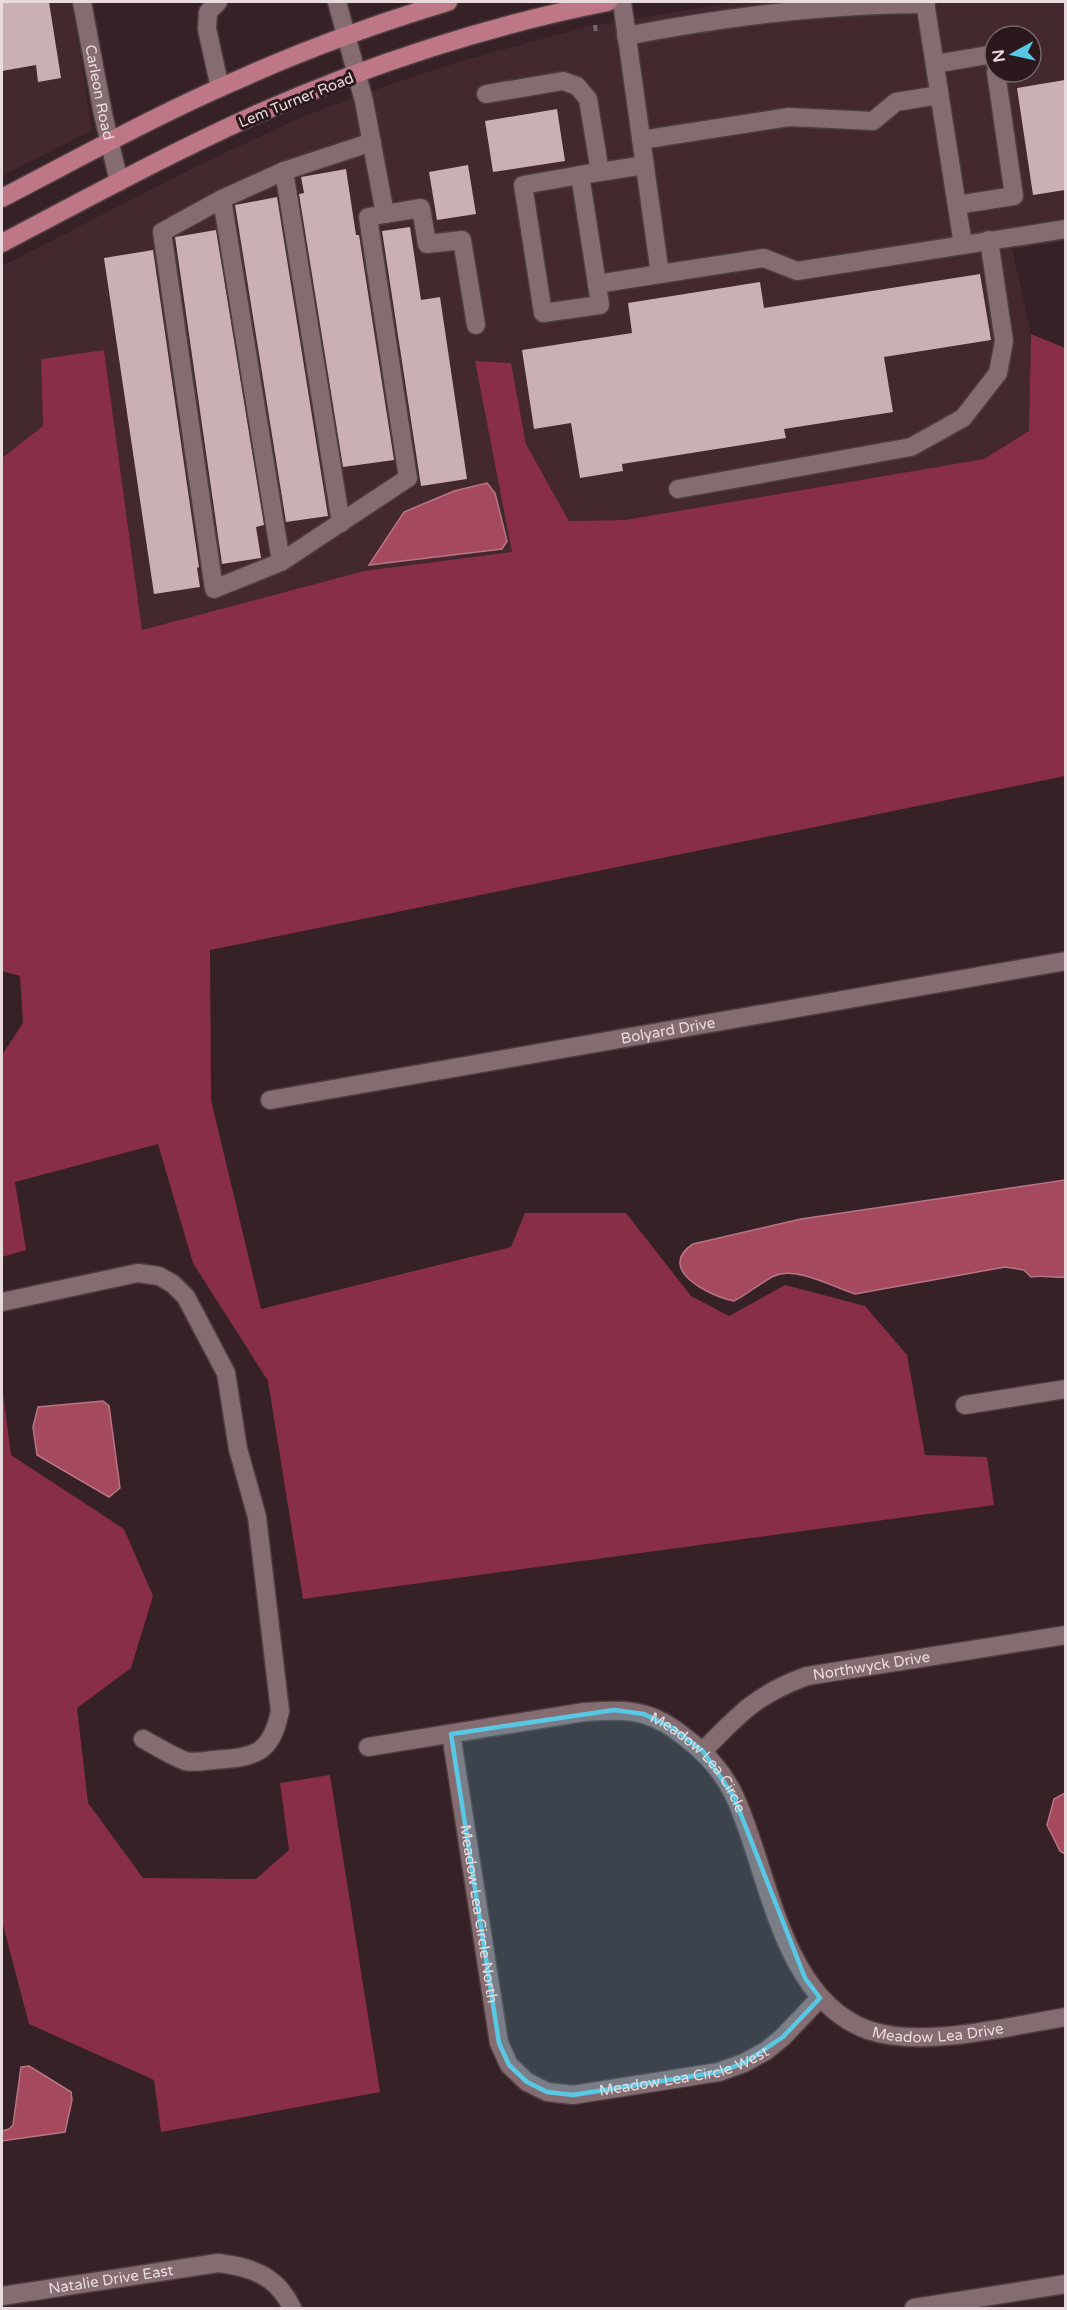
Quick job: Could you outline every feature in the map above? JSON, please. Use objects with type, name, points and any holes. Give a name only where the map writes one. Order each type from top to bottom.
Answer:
[{"type":"main road","points":[[2,198],[220,88],[346,36],[448,2]]},
{"type":"main road","name":"Lem Turner Road","points":[[2,243],[257,114],[357,75],[500,27],[608,2]]},
{"type":"street","name":"Carleon Road","points":[[82,2],[109,143],[119,182]]},
{"type":"street","points":[[218,2],[208,12],[207,29],[220,88]]},
{"type":"street","points":[[337,2],[357,75],[385,214]]},
{"type":"street","points":[[622,2],[660,274]]},
{"type":"street","points":[[626,36],[772,7],[926,3],[963,245]]},
{"type":"street","points":[[935,64],[983,56]]},
{"type":"street","points":[[486,94],[563,81],[578,86],[588,99],[600,172]]},
{"type":"street","points":[[957,205],[1014,196],[998,84]]},
{"type":"street","points":[[641,140],[789,117],[873,121],[896,102],[939,95]]},
{"type":"street","points":[[372,142],[284,171],[222,199],[162,231],[214,589],[281,562],[408,478],[368,217],[421,208],[427,244],[462,240],[476,325]]},
{"type":"street","points":[[580,176],[600,305],[543,313],[523,185],[645,165]]},
{"type":"street","points":[[284,171],[341,523]]},
{"type":"street","points":[[222,199],[281,562]]},
{"type":"street","points":[[597,284],[764,258],[797,271],[1065,229]]},
{"type":"street","points":[[678,489],[911,447],[963,418],[998,373],[1004,340],[989,240]]},
{"type":"street","name":"Bolyard Drive","points":[[270,1100],[1065,961]]},
{"type":"street","points":[[2,1302],[138,1273],[159,1276],[173,1284],[186,1297],[226,1373],[238,1449],[257,1517],[280,1711],[276,1730],[264,1747],[248,1758],[187,1762],[143,1739]]},
{"type":"street","points":[[965,1405],[1065,1389]]},
{"type":"street","name":"Northwyck Drive","points":[[703,1751],[756,1700],[781,1686],[807,1676],[1065,1635]]},
{"type":"street","name":"Meadow Lea Circle","points":[[451,1734],[584,1712],[614,1710],[644,1714],[673,1728],[703,1751],[720,1771],[734,1797],[791,1952],[805,1978],[820,1998]]},
{"type":"street","points":[[368,1747],[451,1734]]},
{"type":"street","name":"Meadow Lea Circle North","points":[[451,1734],[499,2043],[509,2065],[527,2082]]},
{"type":"street","name":"Meadow Lea Circle West","points":[[527,2082],[547,2092],[573,2095],[719,2072],[744,2063],[766,2051],[783,2037],[820,1998]]},
{"type":"street","name":"Meadow Lea Drive","points":[[820,1998],[839,2014],[867,2030],[896,2036],[930,2038],[1065,2017]]},
{"type":"street","name":"Natalie Drive East","points":[[2,2296],[218,2263],[245,2267],[268,2278],[286,2296],[292,2308]]},
{"type":"street","points":[[914,2308],[1065,2284]]},
{"type":"path","points":[[595,25],[596,33]]},
{"type":"highlighted area","points":[[614,1710],[644,1714],[673,1728],[703,1751],[734,1797],[805,1978],[820,1998],[783,2037],[744,2063],[719,2072],[573,2095],[547,2092],[527,2082],[509,2065],[499,2043],[451,1734]]},
{"type":"shaded area","points":[[2,2],[72,2],[92,130],[2,176]]},
{"type":"shaded area","points":[[735,2],[1065,2],[1065,241],[1012,249],[1031,334],[1029,431],[984,459],[625,520],[569,521],[526,444],[511,363],[475,362],[513,552],[364,571],[142,630],[104,350],[41,359],[43,426],[2,458],[2,266],[199,165],[302,117],[465,60],[586,27]]},
{"type":"shaded area","points":[[1031,334],[1065,348],[1065,776],[210,950],[211,1100],[261,1309],[511,1247],[525,1213],[626,1213],[691,1296],[729,1316],[785,1285],[865,1306],[907,1355],[925,1455],[987,1457],[994,1505],[303,1599],[268,1381],[193,1263],[158,1144],[15,1182],[26,1250],[2,1257],[2,1055],[23,1023],[20,976],[2,971],[2,458],[43,426],[41,359],[104,350],[142,630],[364,571],[512,552],[475,361],[511,363],[526,444],[569,521],[625,520],[984,459],[1029,431]]},
{"type":"shaded area","points":[[487,483],[495,493],[507,541],[502,549],[369,565],[404,512],[454,491]]},
{"type":"shaded area","points":[[1065,1180],[1065,1277],[1031,1277],[1024,1270],[1005,1267],[855,1294],[803,1275],[783,1274],[774,1276],[734,1301],[712,1294],[690,1280],[683,1272],[680,1263],[683,1253],[693,1244],[801,1219]]},
{"type":"shaded area","points":[[2,1386],[11,1455],[124,1529],[153,1596],[131,1668],[77,1708],[88,1803],[143,1878],[256,1879],[289,1850],[280,1783],[330,1775],[380,2092],[161,2132],[154,2080],[29,2024],[2,1921]]},
{"type":"shaded area","points":[[103,1401],[109,1406],[120,1488],[109,1497],[37,1455],[33,1427],[38,1407]]},
{"type":"shaded area","points":[[1065,1793],[1065,1854],[1060,1851],[1047,1825],[1054,1799]]},
{"type":"shaded area","points":[[29,2066],[71,2092],[72,2100],[65,2132],[2,2141],[2,2131],[13,2125],[21,2067]]},
{"type":"building","points":[[2,2],[49,2],[61,78],[38,82],[36,65],[2,71]]},
{"type":"building","points":[[1065,80],[1065,190],[1033,195],[1017,88]]},
{"type":"building","points":[[557,109],[565,161],[493,172],[485,121]]},
{"type":"building","points":[[468,165],[476,214],[437,220],[429,172]]},
{"type":"building","points":[[346,169],[356,235],[359,235],[394,460],[343,467],[299,194],[304,193],[301,177]]},
{"type":"building","points":[[277,197],[328,516],[286,522],[235,205]]},
{"type":"building","points":[[410,227],[421,300],[440,297],[467,479],[421,486],[382,231]]},
{"type":"building","points":[[216,230],[264,525],[256,527],[261,558],[222,564],[175,237]]},
{"type":"building","points":[[153,250],[200,587],[154,594],[104,258]]},
{"type":"building","points":[[980,274],[991,340],[884,357],[893,412],[784,429],[786,438],[622,464],[623,471],[580,478],[571,423],[534,429],[522,350],[632,333],[628,303],[760,282],[764,308]]}]
